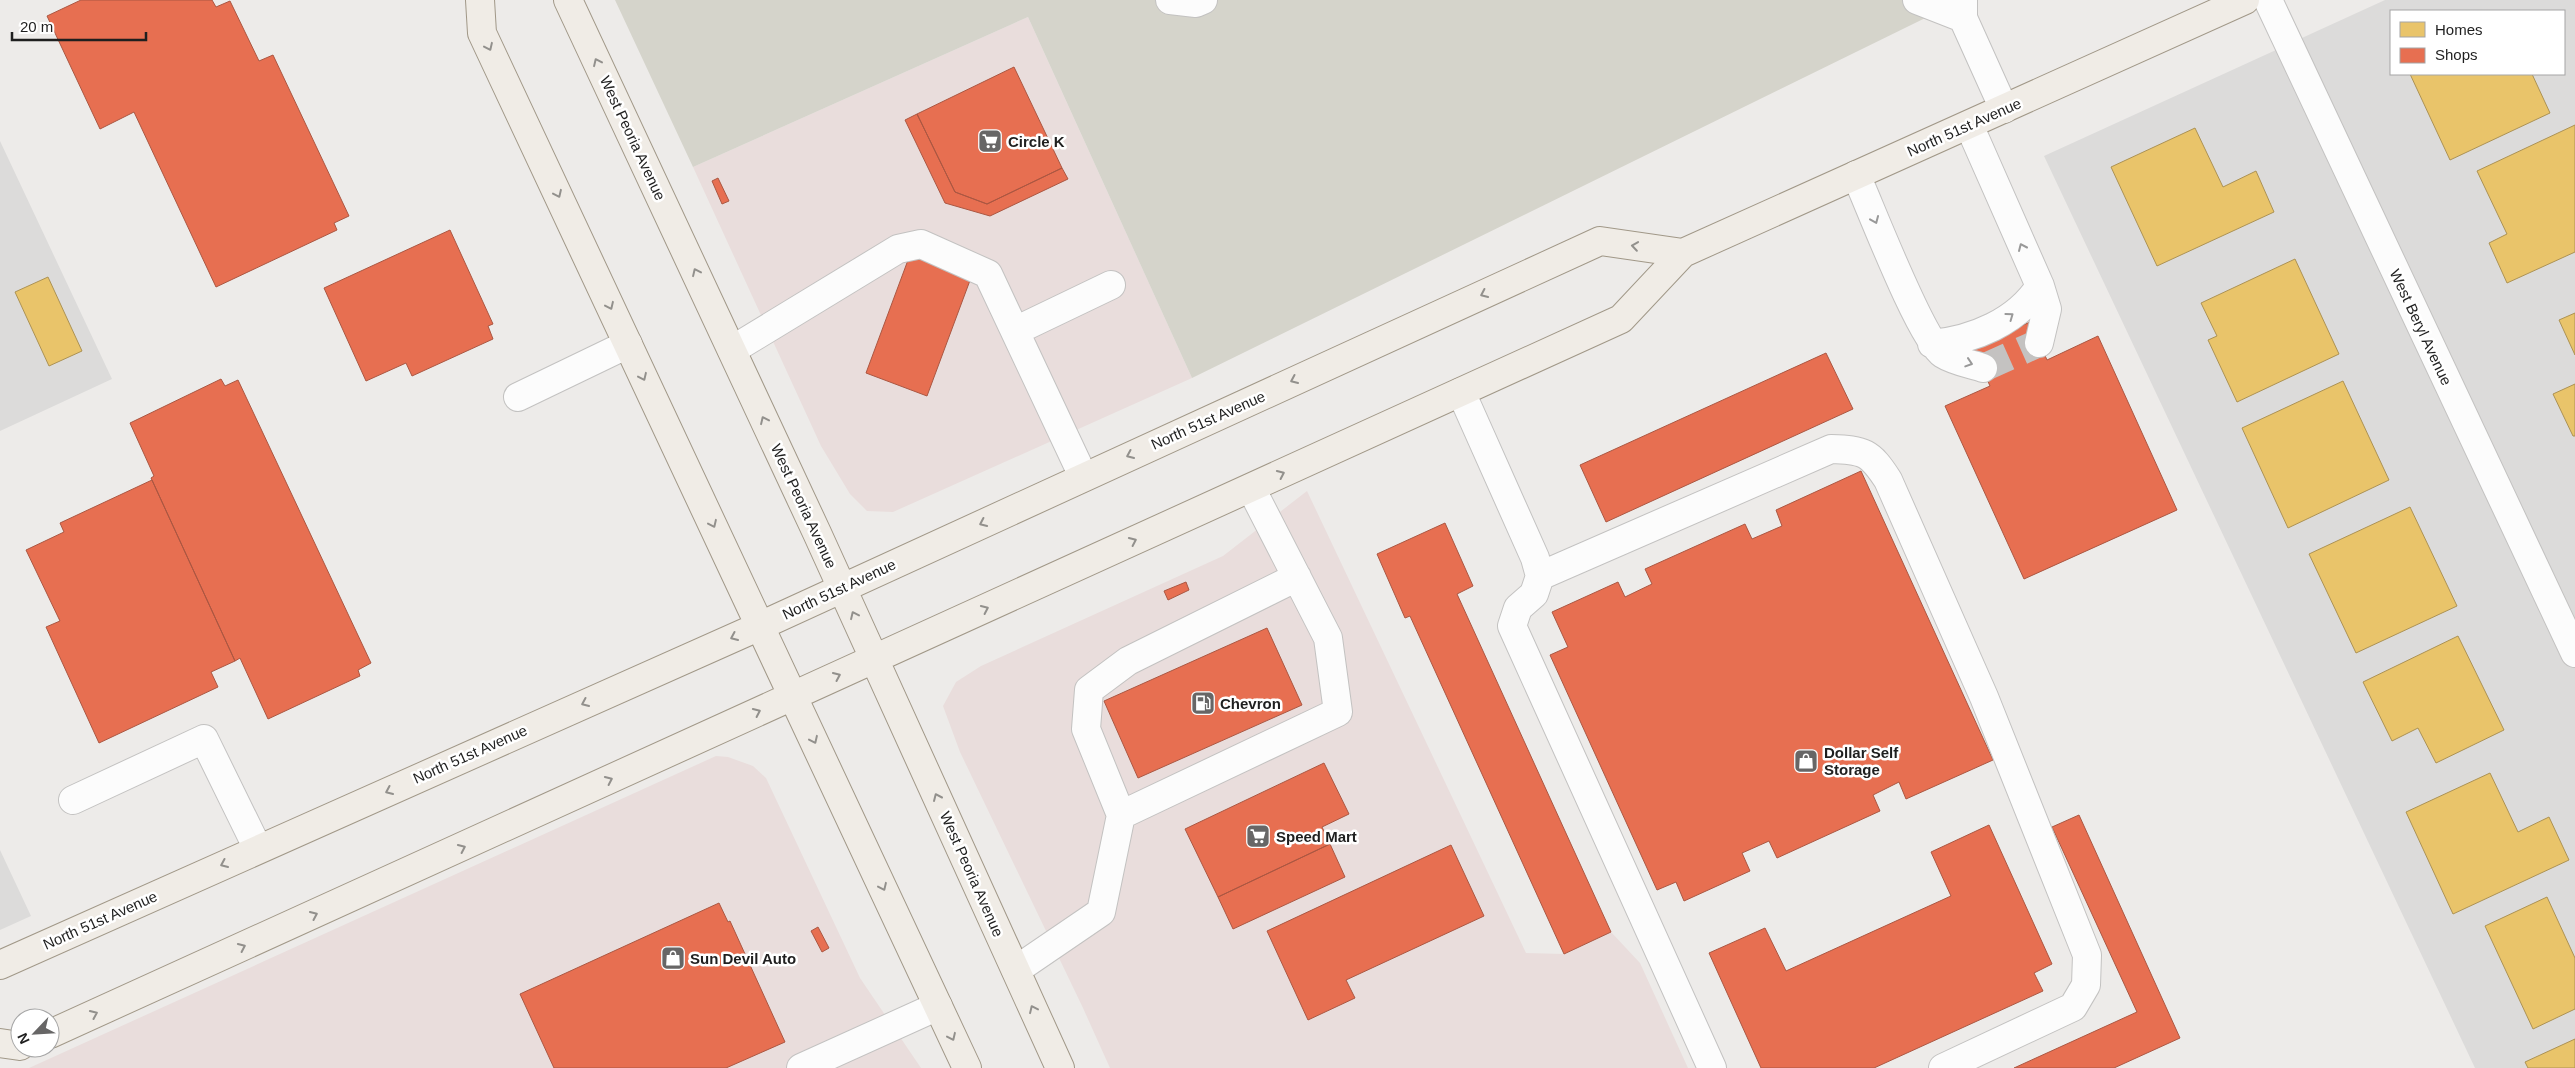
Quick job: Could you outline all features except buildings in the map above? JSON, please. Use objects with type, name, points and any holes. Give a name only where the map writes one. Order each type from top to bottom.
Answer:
[{"type":"main road","points":[[480,0],[482,33],[967,1068]]},
{"type":"main road","name":"West Peoria Avenue","points":[[568,0],[875,659],[1060,1068]]},
{"type":"main road","name":"North 51st Avenue","points":[[60,1029],[1621,319],[1683,253],[2245,0]]},
{"type":"main road","name":"North 51st Avenue","points":[[0,965],[760,626],[1083,476],[1600,241],[1683,253]]},
{"type":"street","points":[[1170,0],[1196,3],[1202,0]]},
{"type":"street","points":[[1917,0],[1963,9],[2004,109]]},
{"type":"street","name":"West Beryl Avenue","points":[[2268,0],[2575,653]]},
{"type":"street","points":[[1969,125],[2040,286],[2046,309],[2039,343]]},
{"type":"street","points":[[1856,175],[1900,277],[1932,344],[1943,355],[1983,368]]},
{"type":"street","points":[[732,350],[898,249],[921,244],[988,274],[1083,476]]},
{"type":"street","points":[[1015,331],[1110,286]]},
{"type":"street","points":[[1932,344],[1951,342],[2003,321],[2030,301],[2040,286]]},
{"type":"street","points":[[518,396],[628,344]]},
{"type":"street","points":[[1461,392],[1535,558],[1540,576],[1534,594],[1518,608],[1512,626],[1712,1068]]},
{"type":"street","points":[[1540,576],[1831,449],[1857,450],[1876,462],[1888,480],[1984,697],[2087,955],[2086,985],[2073,1007],[1943,1068]]},
{"type":"street","points":[[1121,816],[1338,712],[1328,638],[1251,488]]},
{"type":"street","points":[[1016,970],[1101,912],[1121,816],[1086,729],[1089,690],[1128,661],[1297,578]]},
{"type":"street","points":[[73,800],[204,739],[258,849]]},
{"type":"street","points":[[802,1068],[938,1006]]},
{"type":"shaded area","points":[[615,0],[1962,0],[1192,378],[1028,17],[693,167]]},
{"type":"shaded area","points":[[2385,0],[2575,0],[2575,1068],[2475,1068],[2044,156]]},
{"type":"shaded area","points":[[1028,17],[1192,378],[893,512],[867,511],[850,494],[821,446],[693,167]]},
{"type":"shaded area","points":[[0,141],[112,379],[0,431]]},
{"type":"shaded area","points":[[1307,491],[1526,953],[1564,954],[1611,932],[1640,963],[1688,1068],[1110,1068],[960,752],[943,706],[956,682],[981,666],[1223,556]]},
{"type":"shaded area","points":[[716,756],[728,757],[753,766],[766,778],[860,978],[921,1068],[29,1068],[51,1058],[60,1058],[60,1054]]},
{"type":"shaded area","points":[[0,850],[31,916],[0,930]]},
{"type":"tunnel","points":[[1983,368],[2039,343]]},
{"type":"place","name":"Circle K","points":[[990,141]]},
{"type":"place","name":"Chevron","points":[[1203,703]]},
{"type":"place","name":"Dollar Self Storage","points":[[1806,761]]},
{"type":"place","name":"Speed Mart","points":[[1258,836]]},
{"type":"place","name":"Sun Devil Auto","points":[[673,958]]}]
